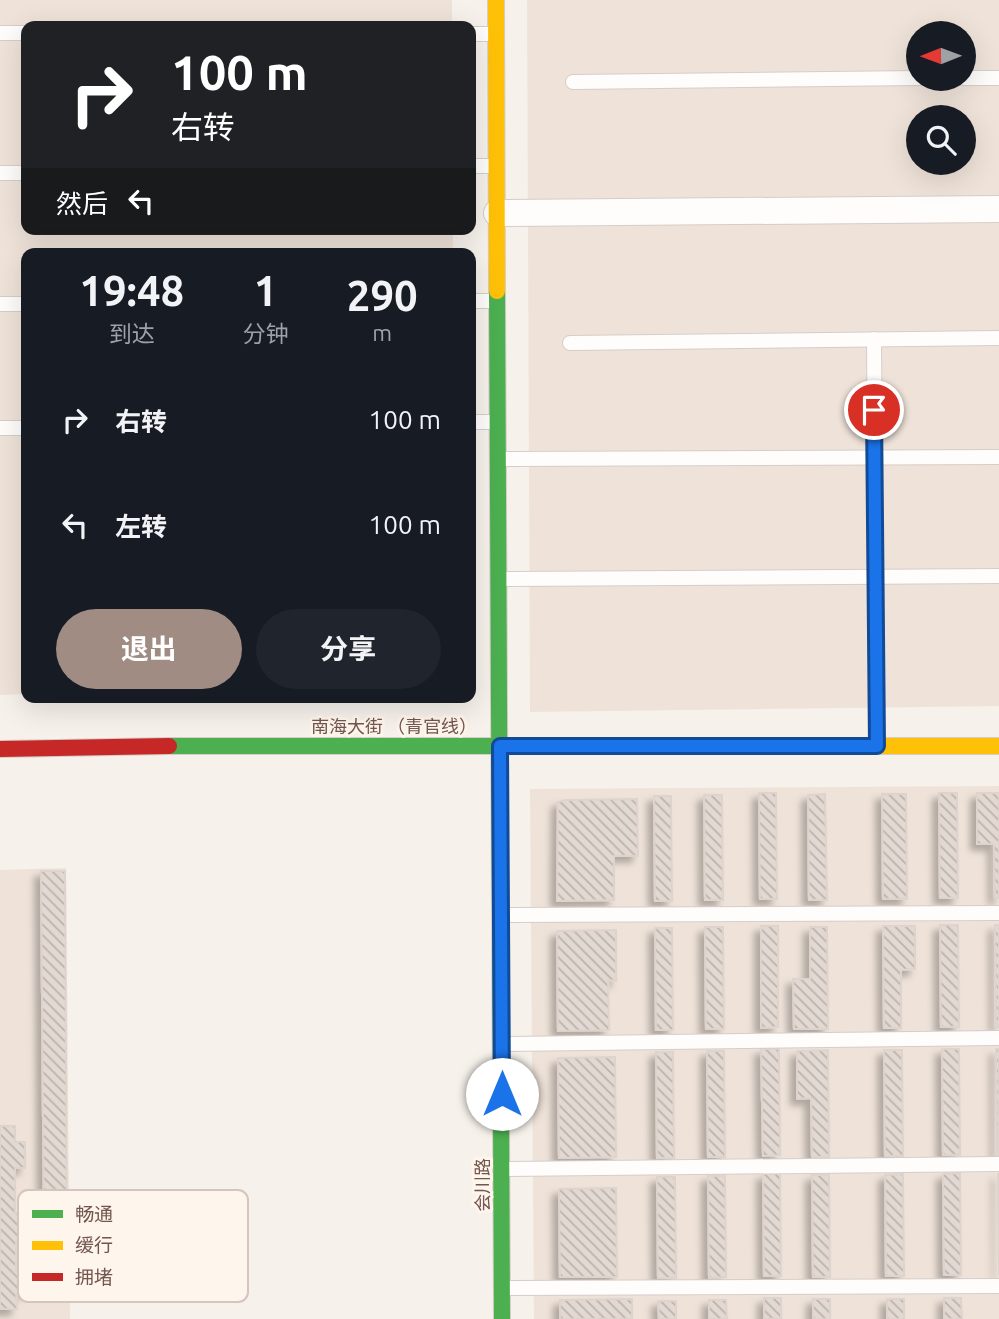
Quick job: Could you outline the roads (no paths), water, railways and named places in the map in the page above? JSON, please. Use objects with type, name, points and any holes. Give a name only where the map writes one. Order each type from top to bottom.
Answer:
[{"type":"street","name":"会川路","points":[[496,0],[502,1319]]},
{"type":"street","points":[[497,212],[999,209]]},
{"type":"street","name":"南海大街 （青官线）","points":[[0,749],[152,746],[999,746]]},
{"type":"lane","points":[[0,33],[21,33]]},
{"type":"lane","points":[[476,34],[496,34]]},
{"type":"lane","points":[[573,82],[906,78]]},
{"type":"lane","points":[[976,78],[999,78]]},
{"type":"lane","points":[[476,166],[497,166]]},
{"type":"lane","points":[[0,173],[21,173]]},
{"type":"lane","points":[[476,301],[498,301]]},
{"type":"lane","points":[[0,304],[21,304]]},
{"type":"lane","points":[[570,343],[999,338]]},
{"type":"lane","points":[[874,339],[877,746]]},
{"type":"lane","points":[[476,422],[498,422]]},
{"type":"lane","points":[[0,428],[21,428]]},
{"type":"lane","points":[[498,459],[999,457]]},
{"type":"lane","points":[[499,579],[999,576]]},
{"type":"lane","points":[[501,915],[999,913]]},
{"type":"lane","points":[[501,1044],[999,1038]]},
{"type":"lane","points":[[502,1169],[999,1164]]},
{"type":"lane","points":[[502,1289],[999,1286]]}]
